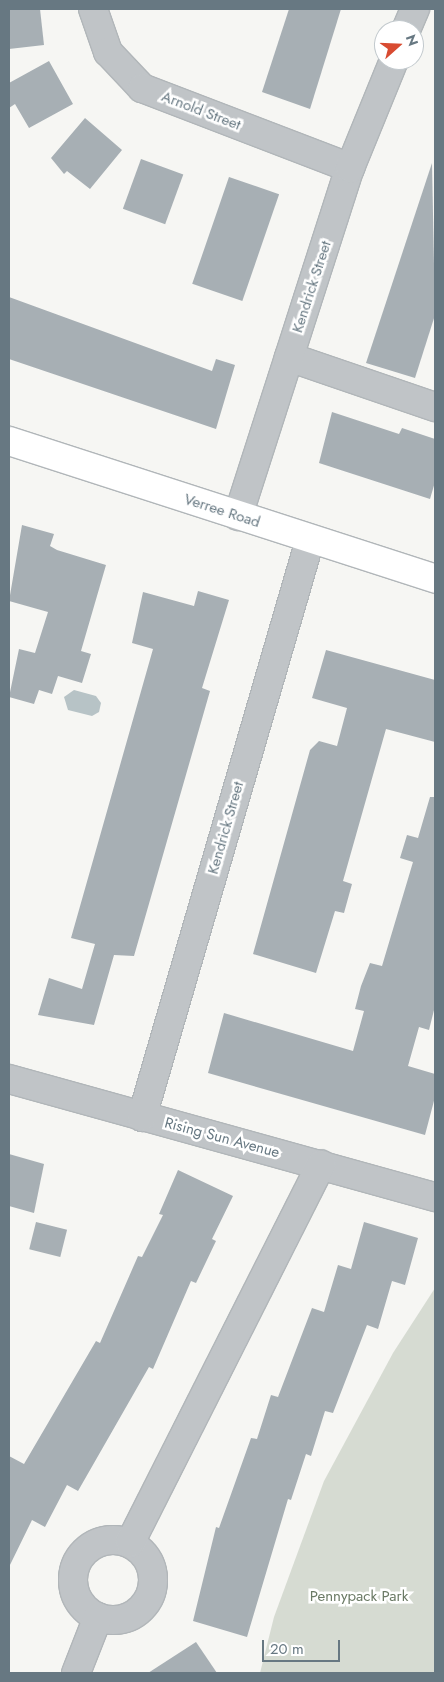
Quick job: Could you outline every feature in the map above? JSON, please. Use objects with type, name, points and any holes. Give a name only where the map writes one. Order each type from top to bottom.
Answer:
[{"type":"main road","name":"Verree Road","points":[[9,441],[435,579]]},
{"type":"street","name":"Arnold Street","points":[[93,9],[108,52],[142,88],[350,168]]},
{"type":"street","name":"Kendrick Street","points":[[238,516],[350,168],[390,70]]},
{"type":"street","points":[[289,357],[435,407]]},
{"type":"street","name":"Kendrick Street","points":[[142,1117],[310,540]]},
{"type":"street","name":"Rising Sun Avenue","points":[[9,1079],[435,1197]]},
{"type":"street","points":[[130,1543],[321,1165]]},
{"type":"street","points":[[104,1540],[130,1543],[141,1550],[154,1574],[149,1600],[130,1617],[117,1620],[98,1617],[81,1604],[75,1592],[75,1566],[92,1546],[104,1540]]},
{"type":"street","points":[[76,1673],[98,1617]]},
{"type":"green space","name":"Pennypack Park","points":[[435,1288],[435,1673],[260,1673],[274,1617],[324,1481],[393,1353]]},
{"type":"shaded area","points":[[74,690],[96,696],[101,703],[99,712],[92,716],[68,710],[64,697]]},
{"type":"building","points":[[9,9],[40,9],[44,45],[9,49]]},
{"type":"building","points":[[289,9],[341,9],[310,109],[262,92]]},
{"type":"building","points":[[49,61],[73,104],[29,128],[15,104],[9,108],[9,83]]},
{"type":"building","points":[[85,118],[122,150],[90,189],[67,171],[64,174],[51,158]]},
{"type":"building","points":[[141,159],[183,174],[165,224],[123,209]]},
{"type":"building","points":[[432,163],[435,315],[415,378],[366,363]]},
{"type":"building","points":[[229,177],[279,194],[242,301],[192,284]]},
{"type":"building","points":[[9,297],[212,371],[216,359],[235,365],[216,429],[9,359]]},
{"type":"building","points":[[332,412],[399,434],[402,428],[435,439],[435,482],[430,499],[319,463]]},
{"type":"building","points":[[22,525],[54,534],[50,546],[57,550],[106,565],[81,651],[91,654],[82,683],[58,676],[52,694],[39,690],[34,704],[9,697],[19,649],[35,653],[48,612],[9,601]]},
{"type":"building","points":[[198,591],[229,600],[202,688],[210,691],[134,956],[114,955],[94,1025],[38,1015],[49,978],[82,989],[95,944],[71,938],[153,649],[132,643],[143,592],[194,606]]},
{"type":"building","points":[[326,650],[435,680],[435,742],[386,729],[343,881],[352,884],[344,913],[335,911],[316,973],[253,954],[310,750],[319,741],[337,746],[347,708],[312,698]]},
{"type":"building","points":[[430,797],[435,797],[435,1006],[429,1030],[419,1027],[408,1066],[435,1074],[435,1097],[425,1135],[208,1073],[224,1013],[353,1051],[364,1011],[355,1009],[361,986],[370,963],[382,966],[413,862],[400,858],[407,835],[418,838]]},
{"type":"building","points":[[9,1154],[44,1164],[34,1213],[9,1206]]},
{"type":"building","points":[[178,1170],[233,1196],[212,1239],[216,1241],[196,1283],[191,1281],[153,1369],[149,1367],[78,1491],[67,1485],[45,1527],[32,1520],[9,1567],[9,1456],[24,1464],[96,1341],[100,1343],[138,1256],[142,1257],[163,1215],[159,1214]]},
{"type":"building","points":[[36,1222],[67,1230],[60,1257],[29,1249]]},
{"type":"building","points":[[364,1222],[418,1238],[405,1285],[392,1281],[378,1329],[367,1325],[333,1413],[325,1411],[311,1456],[306,1454],[291,1500],[288,1499],[247,1637],[193,1621],[216,1527],[219,1528],[251,1438],[257,1439],[271,1395],[278,1397],[312,1308],[324,1312],[338,1265],[351,1269]]},
{"type":"building","points":[[196,1642],[217,1673],[148,1673]]}]
